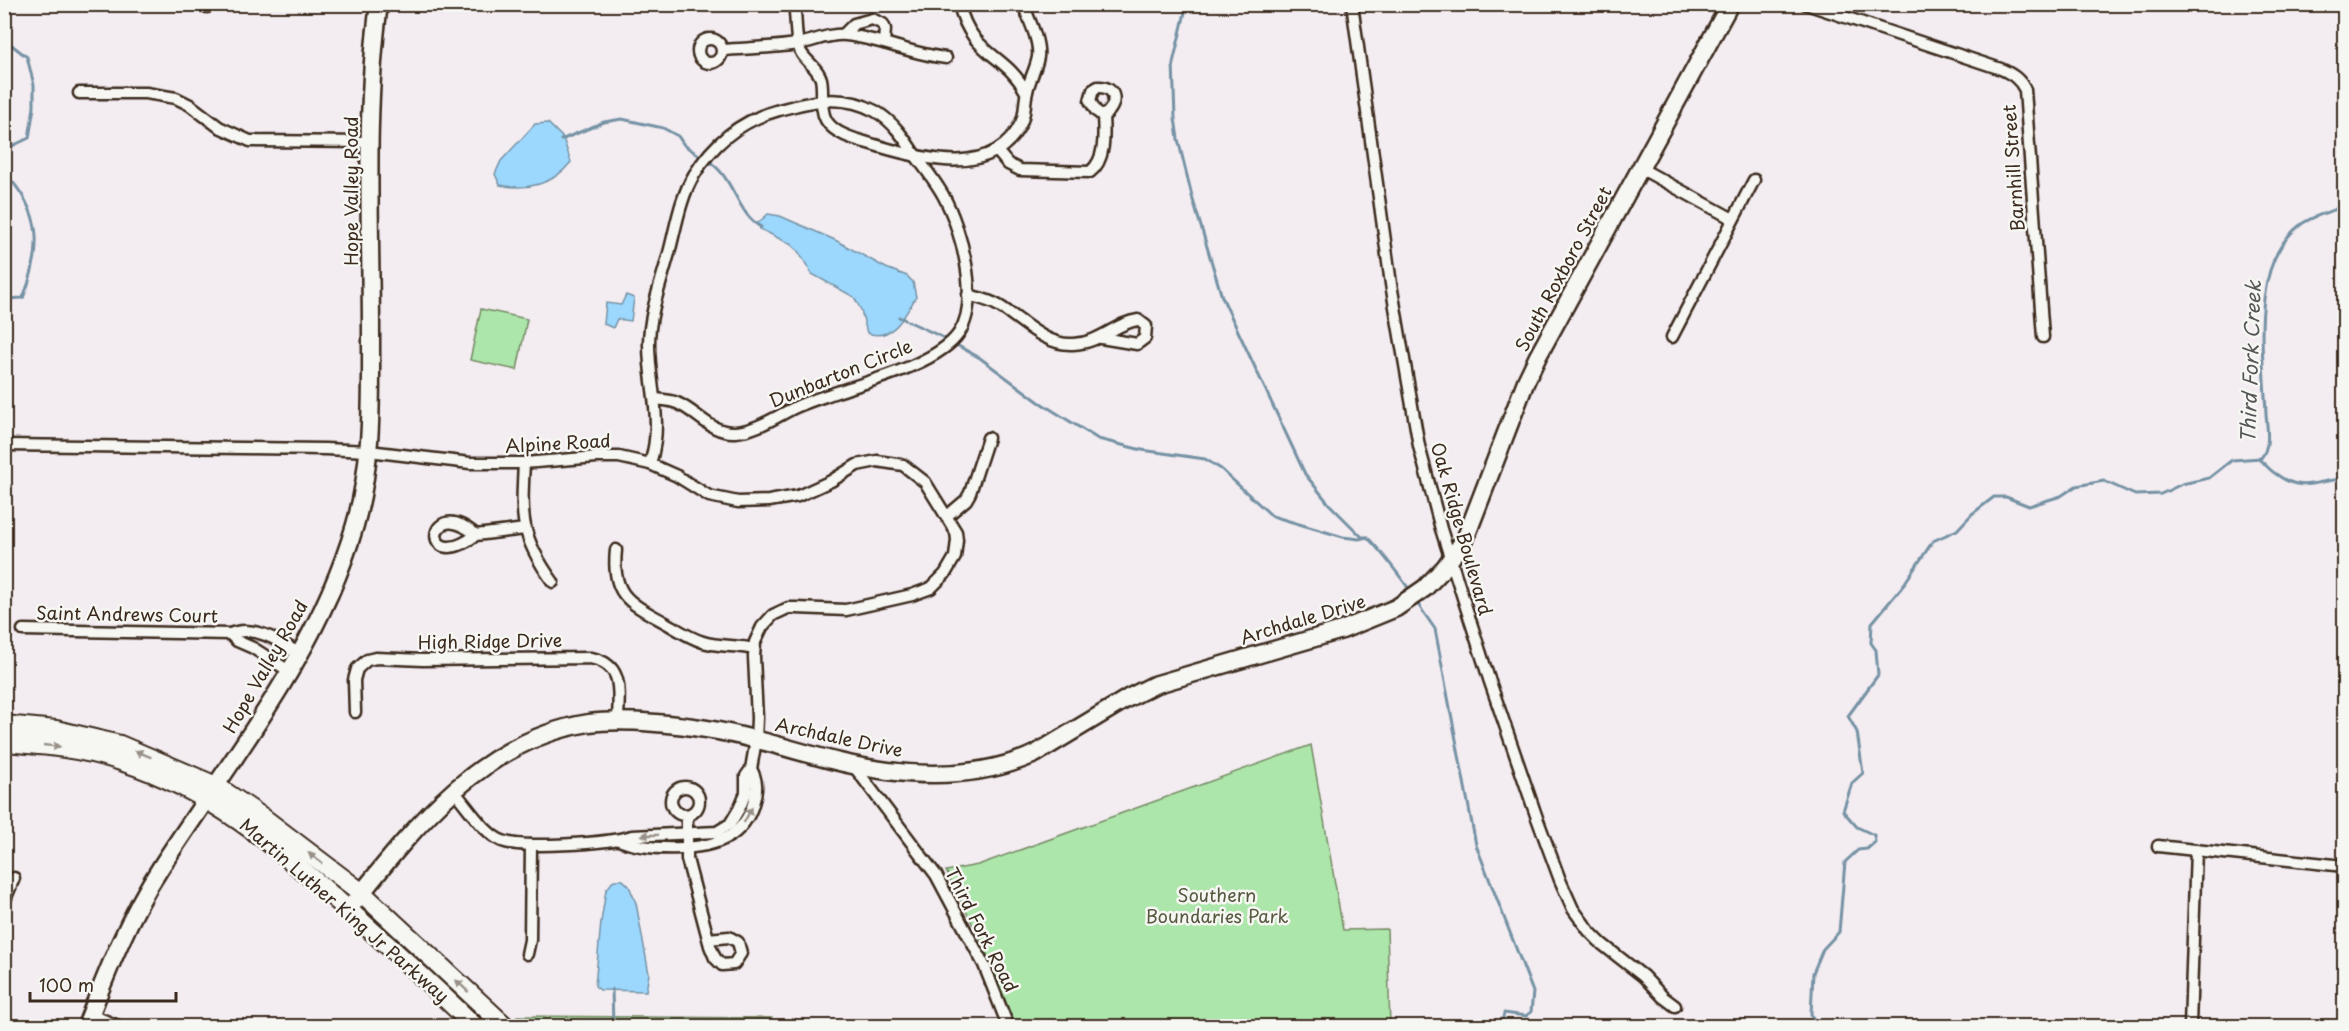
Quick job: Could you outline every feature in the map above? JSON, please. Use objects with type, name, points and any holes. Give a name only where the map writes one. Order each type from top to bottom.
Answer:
[{"type":"main road","name":"Martin Luther King Jr Parkway","points":[[4,725],[56,730],[120,745],[262,817],[362,893],[504,1026]]},
{"type":"main road","name":"Martin Luther King Jr Parkway","points":[[4,742],[61,747],[119,760],[212,792],[348,910],[474,1026]]},
{"type":"street","name":"Hope Valley Road","points":[[89,1021],[137,910],[160,868],[212,792],[300,654],[318,621],[348,548],[356,522],[369,451],[371,142],[379,4]]},
{"type":"street","points":[[794,4],[802,53],[816,69],[821,80],[822,108],[826,121],[835,129],[851,137],[915,154],[957,161],[972,160],[998,152],[1014,135],[1022,122],[1026,92],[1038,54],[1023,4]]},
{"type":"street","points":[[959,4],[964,23],[979,45],[1014,74],[1026,92]]},
{"type":"street","name":"Oak Ridge Boulevard","points":[[1352,4],[1391,284],[1412,408],[1429,486],[1489,679],[1537,818],[1573,909],[1602,944],[1643,976],[1675,1006]]},
{"type":"street","name":"South Roxboro Street","points":[[1451,560],[1472,522],[1530,372],[1730,4]]},
{"type":"street","name":"Barnhill Street","points":[[1806,4],[2001,69],[2011,73],[2022,84],[2025,90],[2043,337]]},
{"type":"street","points":[[844,34],[861,20],[872,19],[883,24],[884,43]]},
{"type":"street","points":[[723,50],[799,44],[844,34],[926,56],[946,58]]},
{"type":"street","points":[[79,93],[146,93],[176,98],[190,105],[219,127],[250,141],[371,142]]},
{"type":"street","name":"Dunbarton Circle","points":[[650,464],[657,434],[656,399],[649,355],[651,326],[680,211],[695,174],[714,148],[744,123],[774,111],[822,99],[845,100],[873,110],[892,124],[915,154],[948,205],[960,239],[968,295],[968,306],[961,329],[947,344],[917,363],[800,405],[744,431],[723,431],[700,420],[678,403],[656,399]]},
{"type":"street","points":[[998,152],[1008,164],[1020,170],[1090,172],[1096,168],[1102,150],[1103,116]]},
{"type":"street","points":[[1640,168],[1733,219]]},
{"type":"street","points":[[1672,337],[1754,180]]},
{"type":"street","points":[[968,295],[989,300],[1053,341],[1073,344],[1101,338]]},
{"type":"street","points":[[947,516],[966,500],[970,493],[988,438]]},
{"type":"street","name":"Alpine Road","points":[[4,445],[326,449],[369,451],[470,463],[524,463],[607,456],[650,464],[677,476],[709,496],[728,501],[753,502],[798,496],[864,463],[895,463],[910,470],[925,482],[947,516],[957,540],[955,557],[945,574],[931,588],[912,595],[846,610],[788,608],[772,615],[758,634],[754,649],[756,740],[751,769]]},
{"type":"street","points":[[524,463],[525,529],[537,559],[553,582]]},
{"type":"street","points":[[476,535],[525,529]]},
{"type":"street","points":[[616,550],[614,569],[616,579],[620,589],[629,600],[692,637],[705,642],[754,649]]},
{"type":"street","name":"Archdale Drive","points":[[348,910],[425,818],[453,790],[487,764],[525,744],[561,730],[591,723],[693,727],[882,771],[931,774],[983,771],[1035,754],[1154,685],[1342,630],[1381,616],[1416,595],[1451,560]]},
{"type":"street","name":"Saint Andrews Court","points":[[23,630],[230,634],[240,629],[262,634],[300,654]]},
{"type":"street","name":"Saint Andrews Court","points":[[230,634],[237,641],[253,648],[289,671]]},
{"type":"street","name":"High Ridge Drive","points":[[355,712],[354,680],[357,669],[367,660],[376,658],[423,660],[590,658],[602,660],[616,675],[619,685],[618,723]]},
{"type":"street","name":"Third Fork Road","points":[[853,765],[936,875],[984,965],[1008,1026]]},
{"type":"street","points":[[453,790],[488,831],[499,840],[513,844],[560,845],[619,840],[632,836],[717,832],[730,824],[746,793],[746,776],[751,769],[757,779],[756,795],[751,811],[744,823],[729,837],[702,846],[686,847],[634,846],[619,840]]},
{"type":"street","points":[[687,815],[687,859],[708,939]]},
{"type":"street","points":[[527,954],[530,940],[531,845]]},
{"type":"street","points":[[2158,846],[2344,866]]},
{"type":"street","points":[[2190,1026],[2196,850]]},
{"type":"street","points":[[4,902],[15,878]]},
{"type":"street","points":[[89,1021],[118,1026]]},
{"type":"green space","points":[[481,309],[527,319],[517,370],[470,360]]},
{"type":"green space","name":"Southern Boundaries Park","points":[[1311,745],[1343,930],[1387,929],[1390,1026],[1015,1026],[985,949],[946,871],[978,865]]},
{"type":"green space","points":[[517,1016],[772,1018],[772,1026],[525,1026]]},
{"type":"water","points":[[548,123],[563,138],[571,162],[557,176],[539,184],[520,187],[500,185],[495,174],[501,161],[535,124]]},
{"type":"water","points":[[768,214],[780,216],[835,240],[886,268],[907,276],[913,282],[916,297],[903,319],[884,334],[867,333],[861,310],[854,297],[812,274],[798,251],[790,244],[760,229],[758,223]]},
{"type":"water","points":[[626,295],[634,298],[631,321],[617,319],[613,328],[604,324],[606,303],[621,305]]},
{"type":"water","points":[[614,880],[623,880],[629,886],[636,903],[649,974],[646,991],[600,990],[595,986],[606,890]]},
{"type":"waterway","points":[[4,35],[11,4]]},
{"type":"waterway","points":[[1187,4],[1173,63],[1175,118],[1193,200],[1222,297],[1305,474],[1329,504],[1362,537],[1367,537],[1373,543],[1409,589]]},
{"type":"waterway","points":[[4,39],[27,57],[34,85],[34,107],[29,138],[4,150]]},
{"type":"waterway","points":[[561,140],[604,122],[622,119],[663,128],[678,136],[684,145],[703,158]]},
{"type":"waterway","points":[[708,161],[724,176],[746,213],[761,227]]},
{"type":"waterway","points":[[4,172],[26,202],[36,232],[34,263],[23,298],[4,299]]},
{"type":"waterway","name":"Third Fork Creek","points":[[1817,1026],[1811,1014],[1813,973],[1823,949],[1839,932],[1845,862],[1858,850],[1867,849],[1875,842],[1874,835],[1857,827],[1843,811],[1852,783],[1863,773],[1857,732],[1848,716],[1878,675],[1876,650],[1871,643],[1872,623],[1902,587],[1933,541],[1957,530],[1972,514],[1994,497],[2006,497],[2029,506],[2061,496],[2076,486],[2104,481],[2135,495],[2161,494],[2182,484],[2209,478],[2232,460],[2261,458],[2268,437],[2263,367],[2263,314],[2272,264],[2283,243],[2299,226],[2344,206]]},
{"type":"waterway","points":[[899,317],[980,358],[1039,402],[1098,439],[1142,450],[1205,459],[1221,469],[1272,516],[1343,537],[1359,539],[1367,537]]},
{"type":"waterway","points":[[2258,459],[2285,480],[2302,485],[2344,479]]},
{"type":"waterway","points":[[1417,603],[1435,629],[1476,845],[1533,992],[1531,1012],[1526,1016],[1504,1013],[1501,1026]]},
{"type":"waterway","points":[[612,989],[613,1026]]}]
